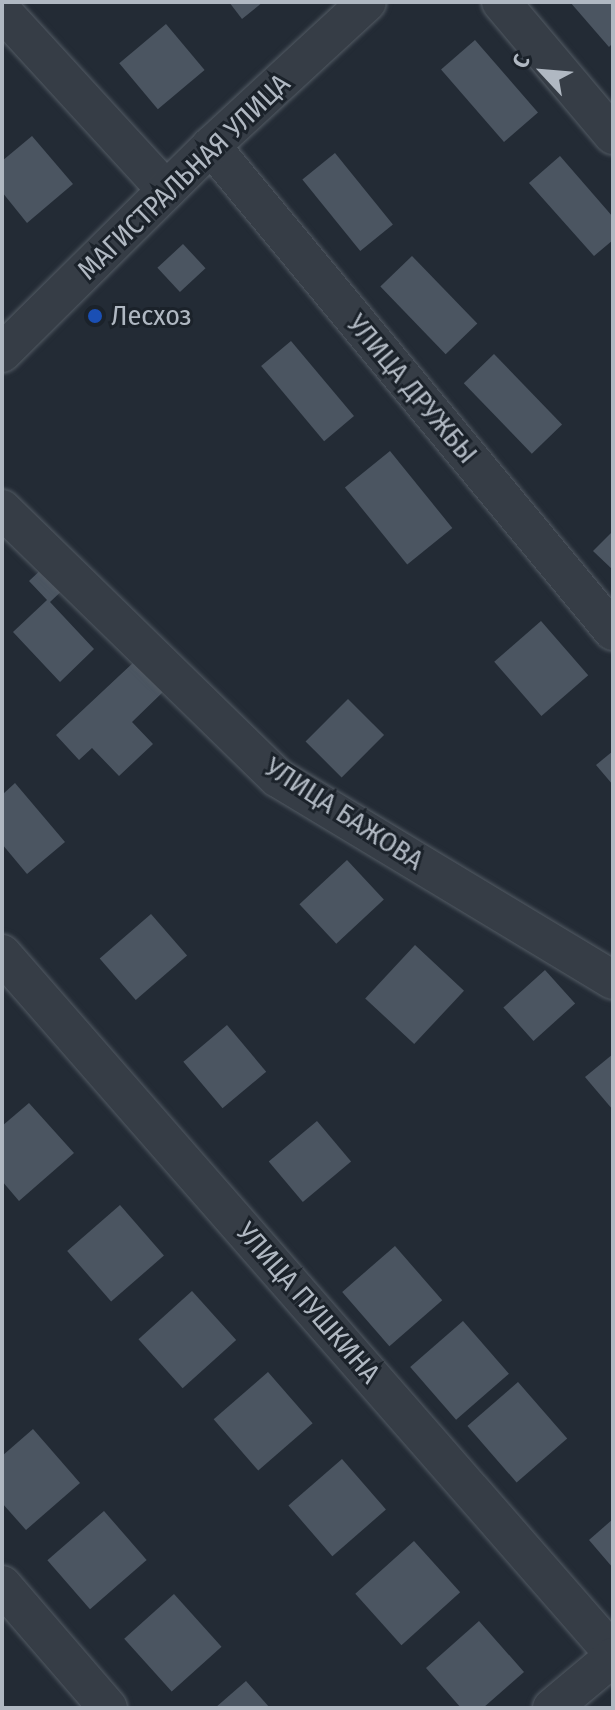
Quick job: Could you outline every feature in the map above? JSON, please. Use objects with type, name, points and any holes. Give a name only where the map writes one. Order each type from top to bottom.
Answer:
[{"type":"street","name":"МАГИСТРАЛЬНАЯ УЛИЦА","points":[[2,353],[211,146],[367,2]]},
{"type":"street","points":[[501,2],[613,135]]},
{"type":"street","points":[[2,11],[166,190]]},
{"type":"street","name":"УЛИЦА ДРУЖБЫ","points":[[211,146],[613,631]]},
{"type":"street","name":"УЛИЦА БАЖОВА","points":[[2,509],[278,778],[613,980]]},
{"type":"street","name":"УЛИЦА ПУШКИНА","points":[[2,954],[613,1655]]},
{"type":"street","points":[[2,1585],[108,1708]]},
{"type":"street","points":[[552,1708],[613,1655]]},
{"type":"building","points":[[229,2],[263,2],[242,19]]},
{"type":"building","points":[[570,2],[613,2],[613,43],[609,47]]},
{"type":"building","points":[[166,24],[205,70],[158,109],[119,63]]},
{"type":"building","points":[[475,40],[538,112],[504,142],[441,70]]},
{"type":"building","points":[[32,136],[73,184],[27,223],[2,192],[2,161]]},
{"type":"building","points":[[335,153],[393,224],[360,251],[302,179]]},
{"type":"building","points":[[560,156],[613,217],[613,240],[594,256],[529,183]]},
{"type":"building","points":[[183,244],[206,268],[180,292],[157,268]]},
{"type":"building","points":[[412,256],[477,324],[446,354],[380,287]]},
{"type":"building","points":[[291,341],[354,416],[324,441],[261,366]]},
{"type":"building","points":[[494,354],[562,424],[532,454],[464,383]]},
{"type":"building","points":[[390,451],[452,528],[407,564],[345,488]]},
{"type":"building","points":[[613,531],[613,570],[593,551]]},
{"type":"building","points":[[47,564],[67,586],[50,602],[94,649],[60,682],[13,632],[47,600],[29,581]]},
{"type":"building","points":[[541,621],[588,675],[541,716],[494,662]]},
{"type":"building","points":[[135,661],[164,691],[132,722],[153,744],[119,776],[92,748],[79,760],[56,735]]},
{"type":"building","points":[[348,699],[384,735],[342,777],[306,741]]},
{"type":"building","points":[[613,751],[613,785],[596,765]]},
{"type":"building","points":[[15,783],[65,842],[27,874],[2,844],[2,795]]},
{"type":"building","points":[[347,860],[384,899],[336,944],[299,904]]},
{"type":"building","points":[[151,914],[187,956],[136,1000],[100,959]]},
{"type":"building","points":[[415,945],[464,991],[414,1044],[365,998]]},
{"type":"building","points":[[545,970],[575,1003],[533,1041],[503,1007]]},
{"type":"building","points":[[227,1025],[266,1072],[223,1108],[183,1062]]},
{"type":"building","points":[[613,1054],[613,1110],[585,1077]]},
{"type":"building","points":[[29,1103],[74,1153],[19,1201],[2,1181],[2,1126]]},
{"type":"building","points":[[317,1121],[351,1162],[303,1202],[269,1161]]},
{"type":"building","points":[[120,1205],[164,1256],[111,1301],[67,1251]]},
{"type":"building","points":[[395,1246],[442,1300],[389,1346],[342,1292]]},
{"type":"building","points":[[192,1291],[236,1340],[183,1388],[138,1339]]},
{"type":"building","points":[[463,1321],[509,1374],[456,1420],[410,1367]]},
{"type":"building","points":[[268,1372],[313,1423],[258,1471],[214,1419]]},
{"type":"building","points":[[518,1382],[567,1439],[517,1483],[467,1426]]},
{"type":"building","points":[[33,1429],[80,1483],[26,1530],[2,1503],[2,1456]]},
{"type":"building","points":[[342,1459],[386,1510],[332,1556],[288,1506]]},
{"type":"building","points":[[104,1511],[147,1560],[90,1609],[47,1560]]},
{"type":"building","points":[[613,1519],[613,1568],[589,1540]]},
{"type":"building","points":[[414,1541],[460,1592],[401,1645],[355,1594]]},
{"type":"building","points":[[174,1594],[222,1647],[172,1692],[124,1639]]},
{"type":"building","points":[[479,1621],[524,1672],[483,1708],[461,1708],[426,1668]]},
{"type":"building","points":[[246,1681],[270,1708],[215,1708]]},
{"type":"place","name":"Лесхоз","points":[[95,316]]}]
